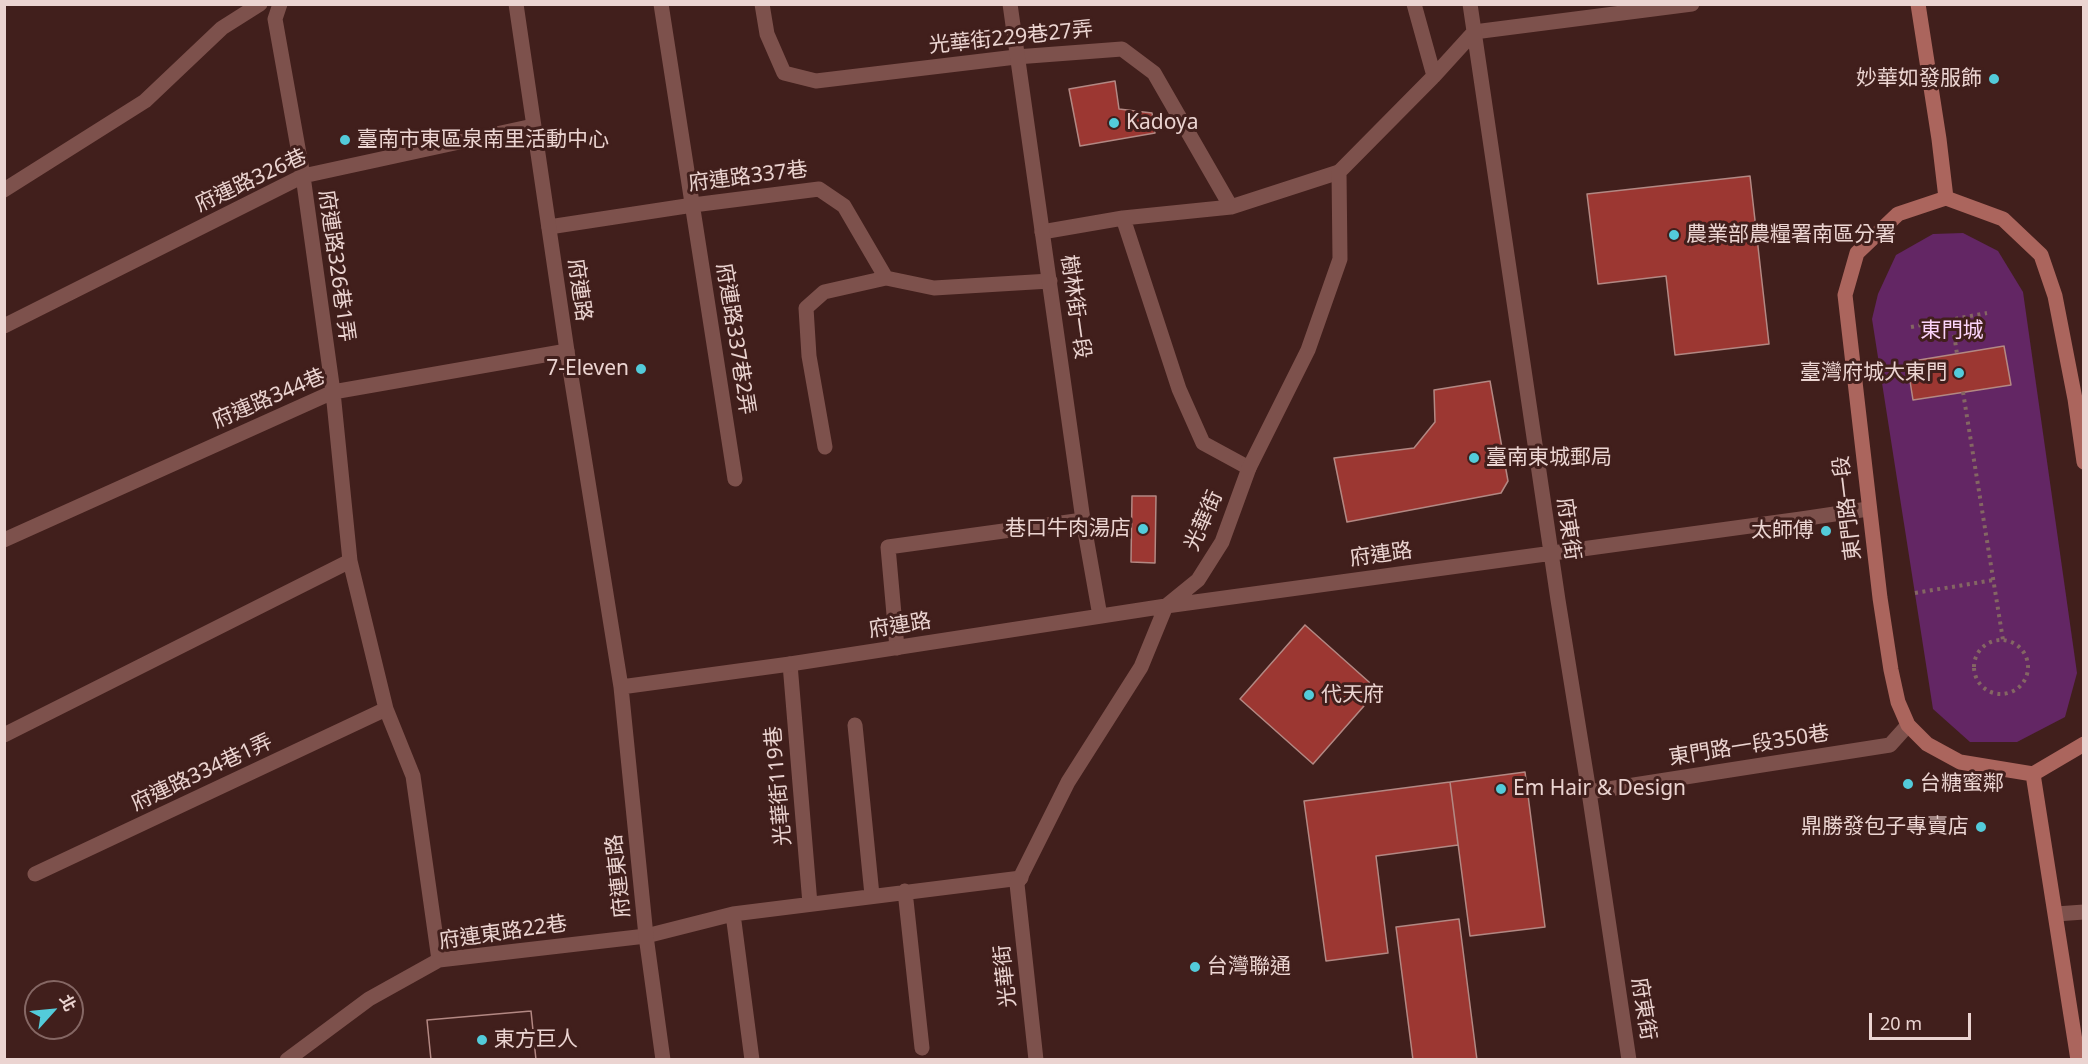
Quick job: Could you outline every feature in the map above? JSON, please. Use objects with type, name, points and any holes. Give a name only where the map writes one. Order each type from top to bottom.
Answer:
[{"type":"main road","points":[[1918,4],[1946,198],[2003,219],[2041,255],[2055,296],[2075,399],[2084,462]]},
{"type":"main road","name":"東門路一段","points":[[1946,198],[1898,214],[1857,253],[1845,295],[1868,508],[1891,670],[1898,702],[1908,725],[1927,744],[1960,762],[2033,774]]},
{"type":"main road","points":[[2078,1059],[2033,774],[2082,747]]},
{"type":"street","points":[[4,190],[145,101],[222,28],[260,4]]},
{"type":"street","name":"府連路326巷1弄","points":[[280,4],[275,19],[303,176],[333,392]]},
{"type":"street","name":"府連路","points":[[516,4],[567,351],[621,687],[790,664],[1166,606],[1868,508]]},
{"type":"street","name":"府連路337巷2弄","points":[[661,4],[735,479]]},
{"type":"street","name":"光華街229巷27弄","points":[[762,4],[766,34],[784,73],[816,81],[1016,57],[1122,49],[1154,73],[1232,207]]},
{"type":"street","name":"樹林街一段","points":[[1010,4],[1083,520],[1100,616]]},
{"type":"street","points":[[1414,4],[1434,76]]},
{"type":"street","name":"府東街","points":[[1470,4],[1551,554],[1629,1059]]},
{"type":"street","points":[[1042,232],[1123,218],[1232,207],[1339,172],[1474,32],[1692,4]]},
{"type":"street","name":"府連路326巷","points":[[4,326],[303,176],[533,126]]},
{"type":"street","name":"光華街","points":[[1036,1059],[1017,884],[1068,782],[1141,667],[1166,606],[1198,580],[1222,542],[1249,468],[1308,350],[1340,259],[1339,172]]},
{"type":"street","name":"府連路337巷","points":[[549,227],[819,189],[844,206],[886,278]]},
{"type":"street","points":[[1123,218],[1179,388],[1203,443],[1249,468]]},
{"type":"street","points":[[825,447],[809,356],[806,308],[824,292],[886,278],[934,288],[1050,281]]},
{"type":"street","name":"府連路344巷","points":[[4,540],[333,392],[567,351]]},
{"type":"street","points":[[333,392],[350,561],[386,709],[413,776],[439,960]]},
{"type":"street","points":[[897,648],[888,547],[1083,520]]},
{"type":"street","points":[[4,735],[350,561]]},
{"type":"street","name":"光華街119巷","points":[[790,664],[810,903]]},
{"type":"street","name":"府連東路","points":[[621,687],[646,936],[663,1059]]},
{"type":"street","name":"府連路334巷1弄","points":[[36,874],[386,709]]},
{"type":"street","points":[[855,725],[872,895]]},
{"type":"street","name":"東門路一段350巷","points":[[1589,792],[1890,745],[1908,725]]},
{"type":"street","points":[[646,936],[733,914],[1021,878]]},
{"type":"street","points":[[905,891],[922,1048]]},
{"type":"street","points":[[2056,914],[2084,912]]},
{"type":"street","points":[[733,914],[752,1059]]},
{"type":"street","name":"府連東路22巷","points":[[287,1059],[369,999],[439,960],[646,936]]},
{"type":"path","points":[[1911,327],[1987,314]]},
{"type":"path","points":[[1952,320],[1957,354]]},
{"type":"path","points":[[1964,392],[2004,640]]},
{"type":"path","points":[[1915,593],[1994,580]]},
{"type":"path","points":[[2004,640],[2020,647],[2028,663],[2025,680],[2012,692],[2004,694],[1988,690],[1976,677],[1974,668],[1975,658],[1986,644],[2004,640]]},
{"type":"green space","name":"東門城","points":[[1963,233],[1998,251],[2023,292],[2077,673],[2065,717],[2017,742],[1970,742],[1933,709],[1872,319],[1878,294],[1896,255],[1933,234]]},
{"type":"building","name":"Kadoya","points":[[1115,81],[1119,109],[1152,113],[1155,133],[1080,146],[1069,89]]},
{"type":"building","name":"農業部農糧署南區分署","points":[[1750,176],[1769,344],[1675,355],[1666,276],[1598,284],[1587,194]]},
{"type":"building","name":"臺灣府城大東門","points":[[2004,346],[2011,385],[1913,400],[1907,362]]},
{"type":"building","points":[[1490,381],[1508,481],[1501,493],[1347,522],[1334,458],[1414,448],[1435,422],[1434,390]]},
{"type":"building","name":"巷口牛肉湯店","points":[[1132,496],[1156,496],[1155,563],[1131,562]]},
{"type":"building","name":"代天府","points":[[1305,625],[1378,690],[1313,764],[1240,699]]},
{"type":"building","points":[[1525,772],[1545,927],[1470,936],[1450,782]]},
{"type":"building","points":[[1450,782],[1458,845],[1376,856],[1388,953],[1326,961],[1304,801]]},
{"type":"building","points":[[1459,919],[1477,1060],[1413,1060],[1396,927]]},
{"type":"building","name":"東方巨人","points":[[531,1011],[536,1060],[431,1060],[427,1020]]},
{"type":"building","name":"東方巨人","points":[[531,1011],[536,1060],[431,1060],[427,1020]]},
{"type":"place","name":"妙華如發服飾","points":[[1994,79]]},
{"type":"place","name":"Kadoya","points":[[1114,123]]},
{"type":"place","name":"臺南市東區泉南里活動中心","points":[[345,140]]},
{"type":"place","name":"農業部農糧署南區分署","points":[[1674,235]]},
{"type":"place","name":"7-Eleven","points":[[641,369]]},
{"type":"place","name":"臺灣府城大東門","points":[[1959,373]]},
{"type":"place","name":"臺南東城郵局","points":[[1474,458]]},
{"type":"place","name":"巷口牛肉湯店","points":[[1143,529]]},
{"type":"place","name":"太師傅","points":[[1826,531]]},
{"type":"place","name":"代天府","points":[[1309,695]]},
{"type":"place","name":"台糖蜜鄰","points":[[1908,784]]},
{"type":"place","name":"Em Hair & Design","points":[[1501,789]]},
{"type":"place","name":"鼎勝發包子專賣店","points":[[1981,827]]},
{"type":"place","name":"台灣聯通","points":[[1195,967]]},
{"type":"place","name":"東方巨人","points":[[482,1040]]}]
